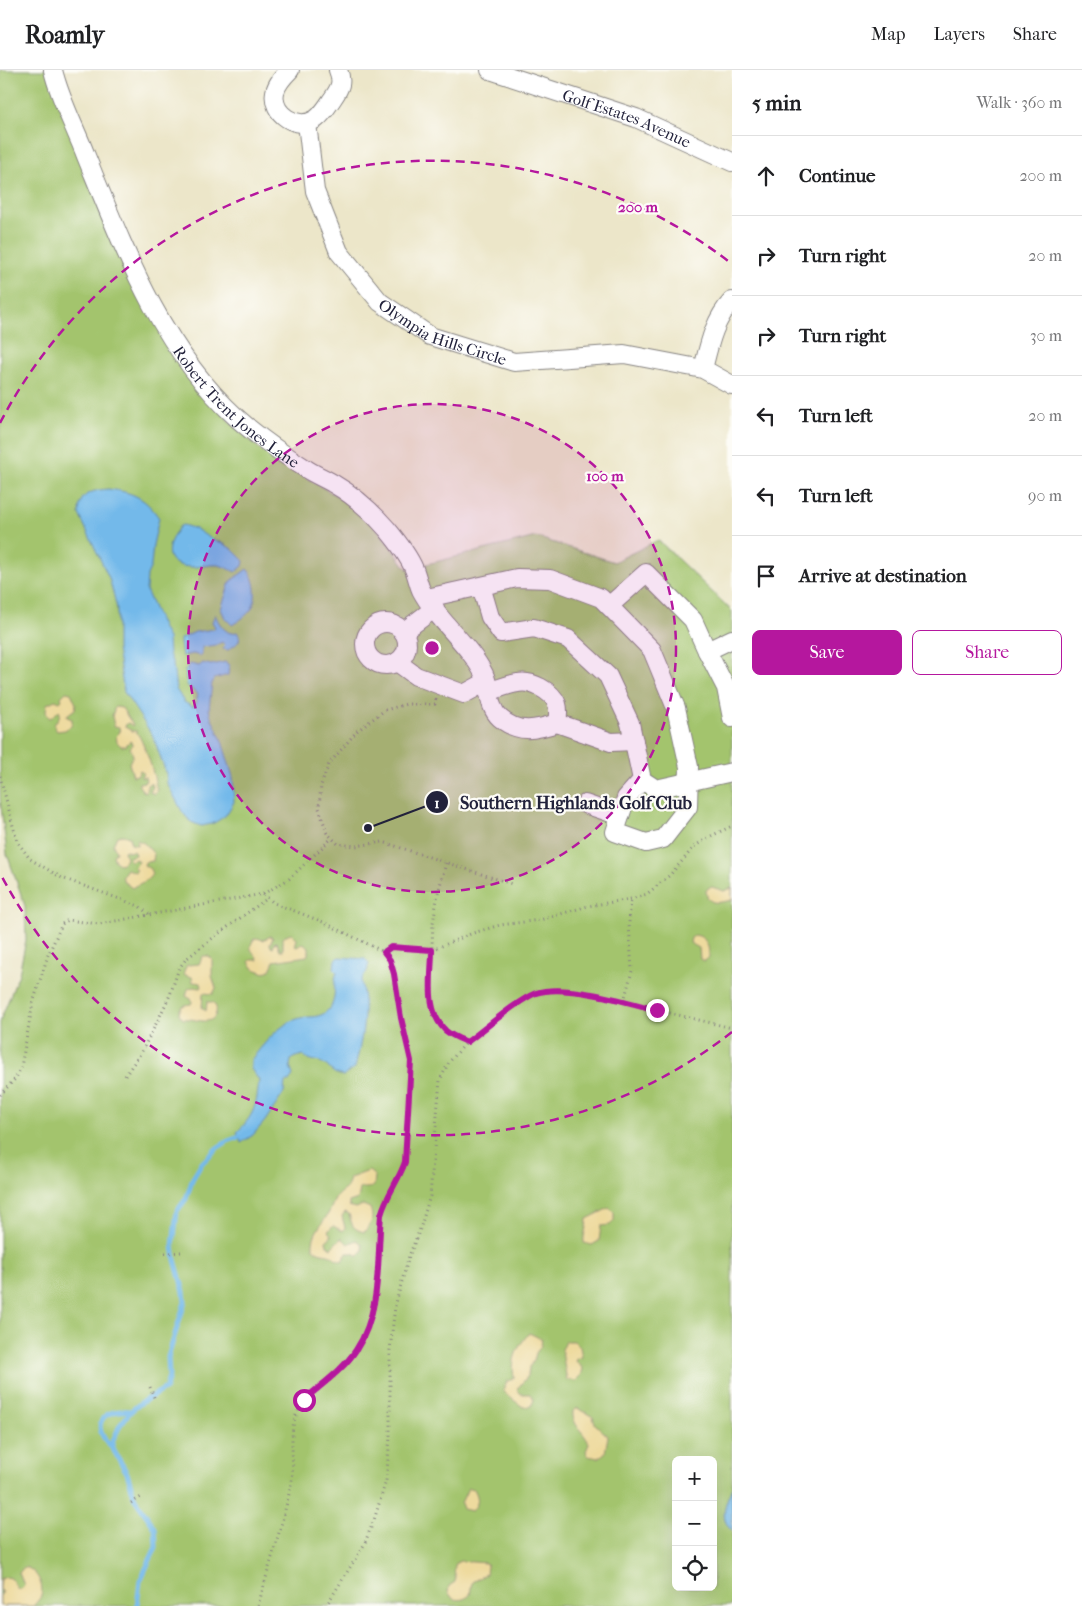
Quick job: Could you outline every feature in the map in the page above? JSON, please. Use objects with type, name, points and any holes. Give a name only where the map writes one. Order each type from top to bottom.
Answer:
[{"type":"street","name":"Robert Trent Jones Lane","points":[[54,70],[56,84],[70,119],[140,281],[172,339],[191,368],[237,418],[310,471],[336,485],[374,514],[405,553],[422,590],[431,603],[476,661],[485,676],[493,710],[501,719],[516,728],[530,731],[557,723]]},
{"type":"street","points":[[290,70],[279,82],[275,92],[275,102],[279,112],[287,119],[296,123],[307,123],[316,119],[324,111],[340,87],[338,70]]},
{"type":"street","name":"Golf Estates Avenue","points":[[490,70],[636,118],[732,162]]},
{"type":"street","name":"Olympia Hills Circle","points":[[307,123],[315,191],[339,252],[380,302],[430,336],[514,362],[624,354],[703,369],[732,385]]},
{"type":"street","points":[[703,369],[713,331],[721,315],[732,301]]},
{"type":"street","points":[[609,606],[646,573],[693,620],[726,688],[732,718]]},
{"type":"street","points":[[404,632],[431,603],[481,586],[517,578],[550,579],[601,598],[652,650],[676,708],[689,767],[688,807],[663,839],[646,843],[615,832],[626,798],[642,780]]},
{"type":"street","points":[[481,586],[490,617],[501,633],[534,628],[568,639],[608,676],[630,723],[642,780],[656,789],[732,772]]},
{"type":"street","points":[[379,624],[392,624],[404,632],[407,646],[406,652],[397,662],[383,665],[371,659],[367,653],[365,639],[368,633],[379,624]]},
{"type":"street","points":[[707,651],[732,639]]},
{"type":"street","points":[[397,662],[416,676],[464,694],[487,687],[519,682],[538,686],[557,703],[559,716],[557,723],[611,742],[634,741]]},
{"type":"street","points":[[585,804],[620,816]]},
{"type":"path","points":[[441,686],[435,704],[408,704],[385,710],[356,731],[329,764],[321,785],[319,808],[327,833],[338,844],[356,846],[383,842],[512,884]]},
{"type":"path","points":[[0,776],[17,841],[30,859],[62,878],[139,906],[150,915]]},
{"type":"path","points":[[384,952],[391,947],[432,950],[473,933],[500,925],[540,920],[588,906],[631,899],[647,894],[670,875],[695,846],[710,836],[732,826]]},
{"type":"path","points":[[0,1095],[16,1078],[21,1066],[33,1003],[48,955],[62,924],[68,920],[99,924],[263,894],[289,879],[332,838]]},
{"type":"path","points":[[446,863],[433,923],[430,992],[434,1014],[447,1032],[467,1042]]},
{"type":"path","points":[[258,1606],[291,1484],[293,1423],[304,1400],[343,1366],[356,1351],[365,1336],[374,1308],[381,1215],[405,1162],[411,1061],[401,1018],[394,974],[390,960],[384,952],[323,922],[274,903],[263,894]]},
{"type":"path","points":[[125,1076],[142,1051],[170,995],[179,968],[186,959],[268,898]]},
{"type":"path","points":[[624,1001],[632,972],[631,899]]},
{"type":"path","points":[[326,1606],[364,1545],[386,1480],[390,1437],[390,1350],[395,1306],[409,1256],[430,1196],[440,1080],[449,1062],[467,1042],[512,1008],[536,993],[560,990],[624,1001],[732,1028]]},
{"type":"path","points":[[165,1253],[182,1252]]},
{"type":"path","points":[[150,1387],[155,1400]]},
{"type":"path","points":[[131,1503],[143,1496]]},
{"type":"green space","points":[[0,70],[48,70],[163,336],[192,382],[232,424],[262,451],[340,498],[374,524],[407,569],[536,537],[614,562],[658,540],[732,611],[732,1606],[0,1606],[0,1021],[19,974],[26,940],[25,906],[7,854],[0,799]]},
{"type":"sand","points":[[66,692],[71,693],[76,704],[75,709],[67,715],[67,717],[72,719],[72,725],[65,730],[57,731],[54,725],[60,712],[50,718],[48,717],[47,704],[55,700],[60,702],[62,700],[61,697]]},
{"type":"sand","points":[[115,707],[122,708],[133,725],[129,723],[125,727],[136,731],[143,744],[154,776],[157,791],[155,794],[150,792],[153,787],[152,784],[148,784],[146,792],[139,786],[139,783],[146,780],[145,777],[141,777],[143,772],[140,770],[138,775],[133,776],[129,763],[133,755],[130,748],[133,744],[130,741],[125,746],[121,746],[117,742],[116,736],[120,732],[119,727],[114,726],[112,716]]},
{"type":"sand","points":[[117,836],[129,837],[131,844],[137,845],[137,840],[144,843],[154,854],[153,861],[145,862],[144,865],[150,869],[152,874],[146,881],[132,888],[124,882],[122,876],[127,869],[135,872],[137,870],[134,867],[139,862],[138,860],[129,860],[129,857],[135,855],[134,852],[124,851],[126,858],[123,863],[119,864],[113,856],[116,851],[113,845]]},
{"type":"sand","points":[[712,887],[724,891],[732,888],[732,900],[712,901],[707,896],[706,891]]},
{"type":"sand","points":[[292,933],[297,939],[295,946],[297,947],[303,943],[309,947],[307,956],[274,961],[270,970],[265,973],[254,969],[249,962],[251,960],[258,960],[251,949],[254,939],[263,940],[271,936],[273,938],[270,944],[271,947],[273,948],[274,943],[277,942],[280,950],[283,951],[283,938]]},
{"type":"sand","points":[[695,935],[705,940],[708,946],[709,957],[705,961],[700,959],[699,948],[690,943],[691,938]]},
{"type":"sand","points":[[203,956],[209,956],[212,959],[212,976],[216,988],[213,994],[203,993],[202,1008],[206,1011],[207,1002],[213,1002],[216,1007],[216,1013],[211,1020],[206,1021],[183,1019],[179,1014],[181,1007],[192,1002],[186,996],[188,989],[202,987],[201,983],[193,982],[192,977],[185,975],[184,971],[187,965],[199,964]]},
{"type":"sand","points":[[369,1171],[375,1176],[374,1186],[360,1189],[358,1199],[349,1202],[349,1206],[355,1208],[363,1205],[370,1208],[372,1221],[369,1227],[364,1232],[355,1228],[349,1214],[345,1212],[342,1216],[345,1228],[343,1231],[333,1226],[328,1231],[331,1237],[326,1241],[327,1245],[331,1248],[340,1239],[343,1239],[348,1244],[357,1240],[362,1244],[363,1250],[359,1256],[347,1253],[342,1261],[331,1255],[316,1251],[313,1248],[315,1234],[336,1198],[347,1187],[350,1178]]},
{"type":"sand","points":[[609,1208],[614,1212],[614,1221],[610,1225],[601,1226],[599,1241],[592,1245],[584,1243],[587,1219]]},
{"type":"sand","points":[[529,1333],[542,1339],[541,1346],[529,1367],[528,1376],[517,1389],[521,1394],[530,1394],[534,1400],[531,1406],[523,1407],[503,1390],[507,1382],[514,1378],[514,1359]]},
{"type":"sand","points":[[566,1341],[574,1341],[580,1347],[582,1357],[575,1360],[583,1369],[581,1376],[576,1381],[567,1380],[562,1349]]},
{"type":"sand","points":[[578,1408],[593,1417],[595,1424],[608,1436],[605,1453],[598,1458],[588,1456],[586,1451],[589,1444],[573,1416],[573,1411]]},
{"type":"sand","points":[[468,1488],[474,1489],[477,1495],[477,1503],[472,1511],[463,1509],[461,1503]]},
{"type":"sand","points":[[460,1561],[486,1563],[486,1574],[472,1582],[468,1597],[453,1599],[448,1592],[449,1586],[455,1582],[455,1566]]},
{"type":"sand","points":[[24,1567],[32,1570],[38,1578],[42,1587],[40,1597],[33,1606],[0,1606],[0,1596],[2,1593],[0,1588],[1,1579],[11,1578],[20,1590],[24,1585],[19,1573]]},
{"type":"water","points":[[108,489],[131,494],[143,500],[159,518],[151,566],[147,575],[146,590],[168,638],[176,689],[184,702],[193,707],[195,706],[198,695],[187,685],[185,670],[190,664],[199,666],[203,663],[211,665],[225,662],[229,665],[228,675],[214,679],[212,683],[209,709],[221,738],[233,777],[234,802],[226,815],[212,824],[201,826],[191,822],[183,813],[167,783],[166,773],[153,736],[124,692],[117,649],[117,609],[114,596],[109,578],[79,514],[79,507],[86,495]]},
{"type":"water","points":[[183,525],[196,529],[232,549],[244,561],[243,566],[236,572],[218,565],[190,567],[174,562],[168,552],[169,546],[175,533]]},
{"type":"water","points":[[247,569],[254,583],[255,601],[251,610],[232,625],[225,618],[221,609],[232,580]]},
{"type":"water","points":[[215,614],[225,629],[230,633],[237,632],[240,638],[238,642],[228,650],[223,649],[225,645],[222,642],[202,647],[202,654],[200,656],[193,654],[182,656],[180,639],[195,632],[214,629],[215,627],[212,622]]},
{"type":"water","points":[[339,957],[365,959],[369,963],[361,981],[364,1014],[355,1068],[343,1076],[333,1072],[322,1063],[303,1055],[291,1060],[290,1066],[293,1075],[289,1082],[285,1082],[284,1093],[253,1135],[241,1143],[237,1132],[248,1120],[254,1108],[259,1080],[251,1069],[251,1060],[271,1036],[283,1026],[297,1019],[322,1015],[329,1009],[333,1001],[337,972],[334,969],[335,960]]},
{"type":"water","points":[[732,1487],[732,1531],[725,1520],[724,1510]]},
{"type":"waterway","points":[[137,1606],[140,1581],[156,1547],[155,1528],[135,1499],[127,1473],[114,1451],[112,1443],[120,1425],[131,1411],[166,1388],[169,1376],[168,1357],[185,1302],[173,1246],[177,1211],[186,1199],[193,1178],[202,1163],[217,1148],[239,1137]]},
{"type":"waterway","points":[[112,1448],[101,1432],[100,1425],[102,1420],[113,1413],[131,1411]]},
{"type":"place","name":"Southern Highlands Golf Club","points":[[368,828]]},
{"type":"route","points":[[304,1400],[343,1366],[356,1351],[365,1336],[374,1308],[381,1215],[405,1162],[411,1061],[401,1018],[394,974],[390,960],[384,952],[391,947],[432,950],[430,992],[434,1014],[447,1032],[467,1042],[512,1008],[536,993],[560,990],[595,995],[657,1010]]}]
